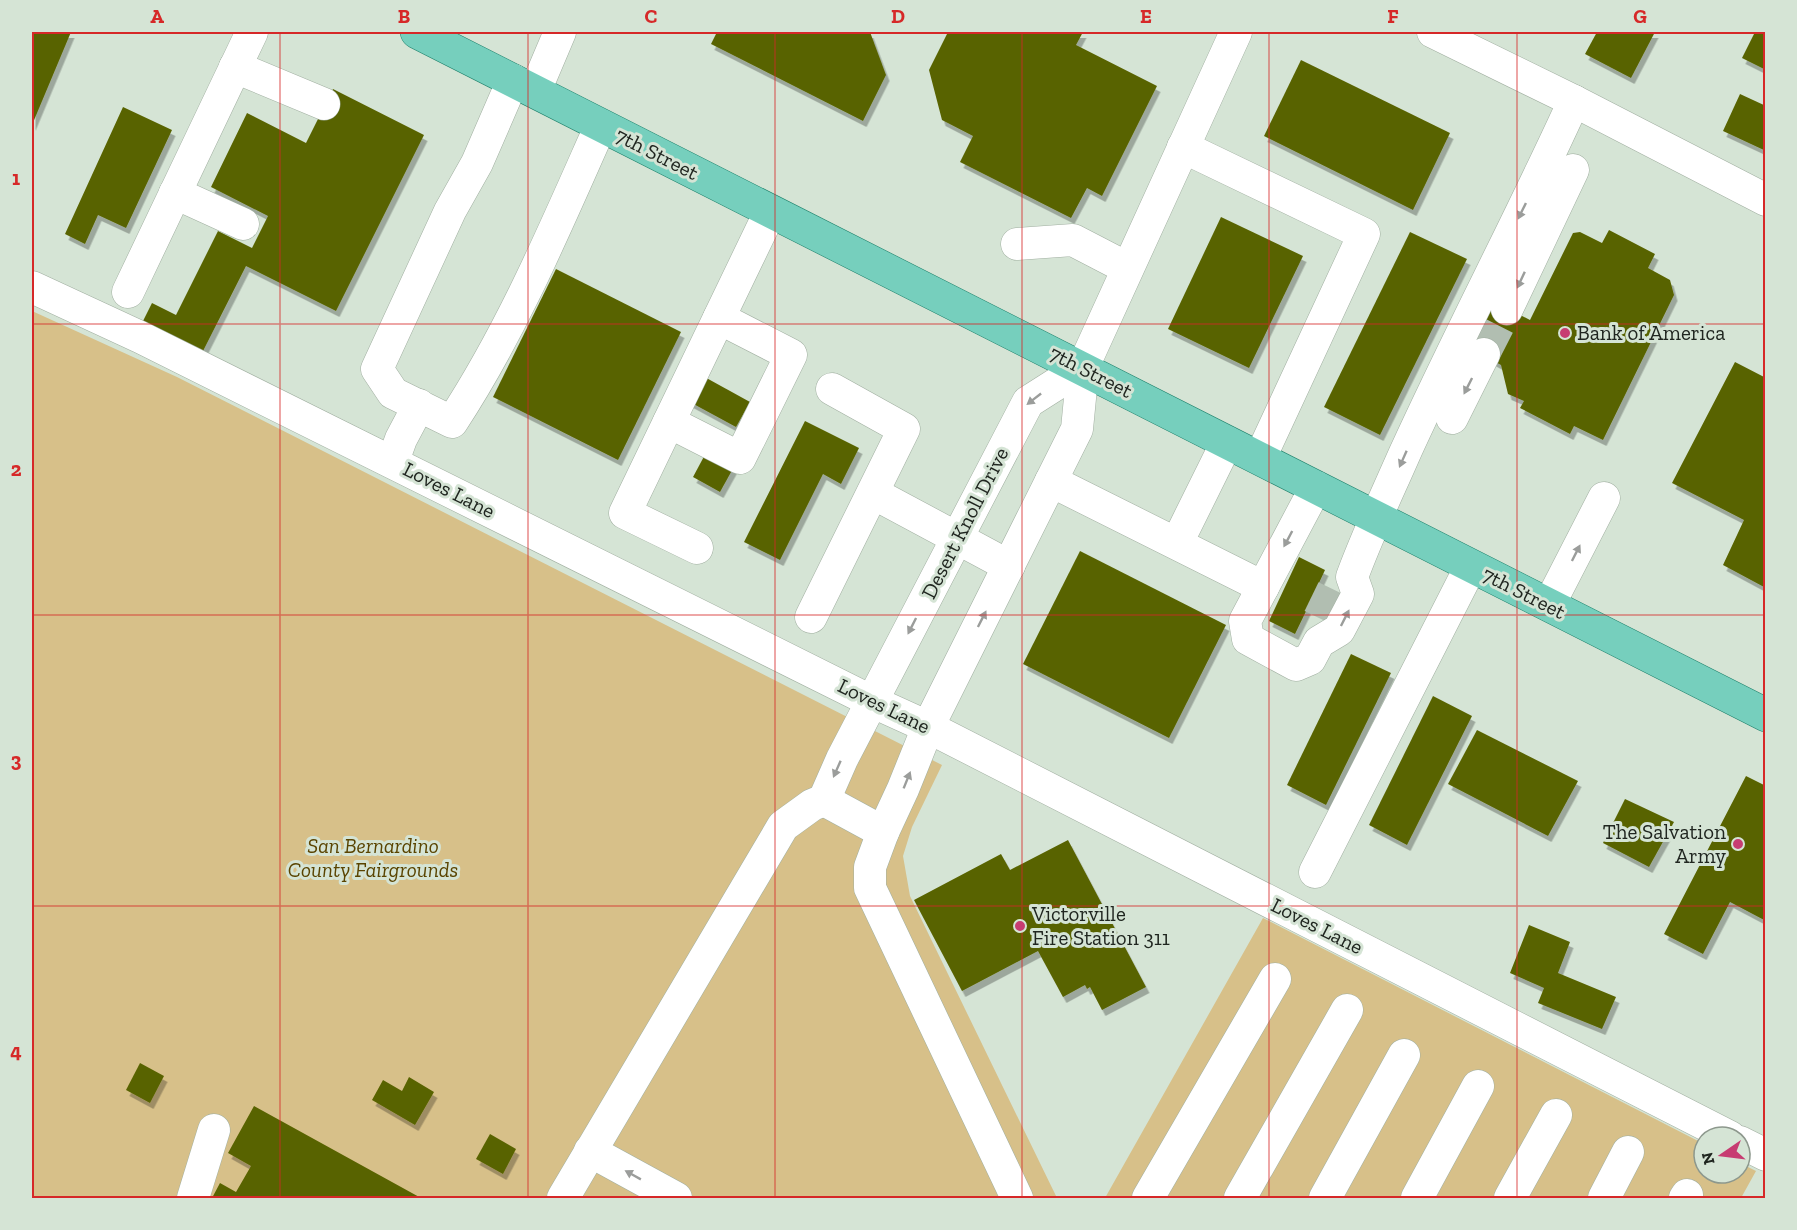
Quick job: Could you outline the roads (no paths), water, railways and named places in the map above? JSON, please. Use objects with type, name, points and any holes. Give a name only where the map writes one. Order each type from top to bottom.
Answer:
[{"type":"main road","name":"7th Street","points":[[417,32],[770,212],[1083,367],[1766,715]]},
{"type":"street","points":[[128,292],[252,32]]},
{"type":"street","points":[[560,32],[524,86],[450,212],[377,369],[393,393],[452,422],[481,379],[542,260],[601,125]]},
{"type":"street","points":[[1017,1198],[870,888],[870,867],[928,727],[1077,429],[1083,367],[1236,32]]},
{"type":"street","points":[[1433,32],[1574,101],[1766,200]]},
{"type":"street","points":[[235,67],[324,104]]},
{"type":"street","points":[[1508,309],[1561,164],[1574,101]]},
{"type":"street","points":[[1183,147],[1364,234],[1260,458]]},
{"type":"street","points":[[1316,487],[1245,621],[1248,639],[1296,666],[1310,659],[1319,630],[1339,630],[1358,594],[1343,582],[1376,518],[1427,406],[1561,164]]},
{"type":"street","points":[[175,193],[243,224]]},
{"type":"street","points":[[697,548],[625,513],[770,212]]},
{"type":"street","points":[[1017,244],[1072,240],[1127,268]]},
{"type":"street","name":"Loves Lane","points":[[32,287],[140,336],[873,702],[928,727],[1707,1125]]},
{"type":"street","points":[[669,422],[740,458],[791,355],[719,318]]},
{"type":"street","points":[[1452,418],[1484,354]]},
{"type":"street","name":"Desert Knoll Drive","points":[[824,800],[842,759],[1028,402],[1083,367]]},
{"type":"street","points":[[811,617],[904,429],[832,389]]},
{"type":"street","points":[[393,461],[401,439],[419,405]]},
{"type":"street","points":[[1177,543],[1227,442]]},
{"type":"street","points":[[1052,481],[1263,587]]},
{"type":"street","points":[[873,493],[1009,566]]},
{"type":"street","points":[[1549,605],[1604,498]]},
{"type":"street","points":[[1314,872],[1471,566]]},
{"type":"street","points":[[563,1198],[783,826],[812,805],[824,800],[883,831]]},
{"type":"street","points":[[1148,1198],[1275,979]]},
{"type":"street","points":[[1240,1198],[1347,1010]]},
{"type":"street","points":[[1325,1198],[1404,1055]]},
{"type":"street","points":[[1417,1198],[1478,1086]]},
{"type":"street","points":[[1510,1198],[1556,1115]]},
{"type":"street","points":[[193,1198],[214,1130]]},
{"type":"street","points":[[1752,1148],[1766,1155]]},
{"type":"street","points":[[590,1151],[676,1198]]},
{"type":"street","points":[[1604,1198],[1628,1152]]},
{"type":"tunnel","points":[[1484,354],[1507,309]]},
{"type":"tunnel","points":[[1319,618],[1334,587]]},
{"type":"place","name":"Bank of America","points":[[1565,333]]},
{"type":"place","name":"The Salvation Army","points":[[1738,844]]},
{"type":"place","name":"Victorville Fire Station 311","points":[[1020,926]]},
{"type":"park label","name":"San Bernardino County Fairgrounds","points":[[373,858]]}]
